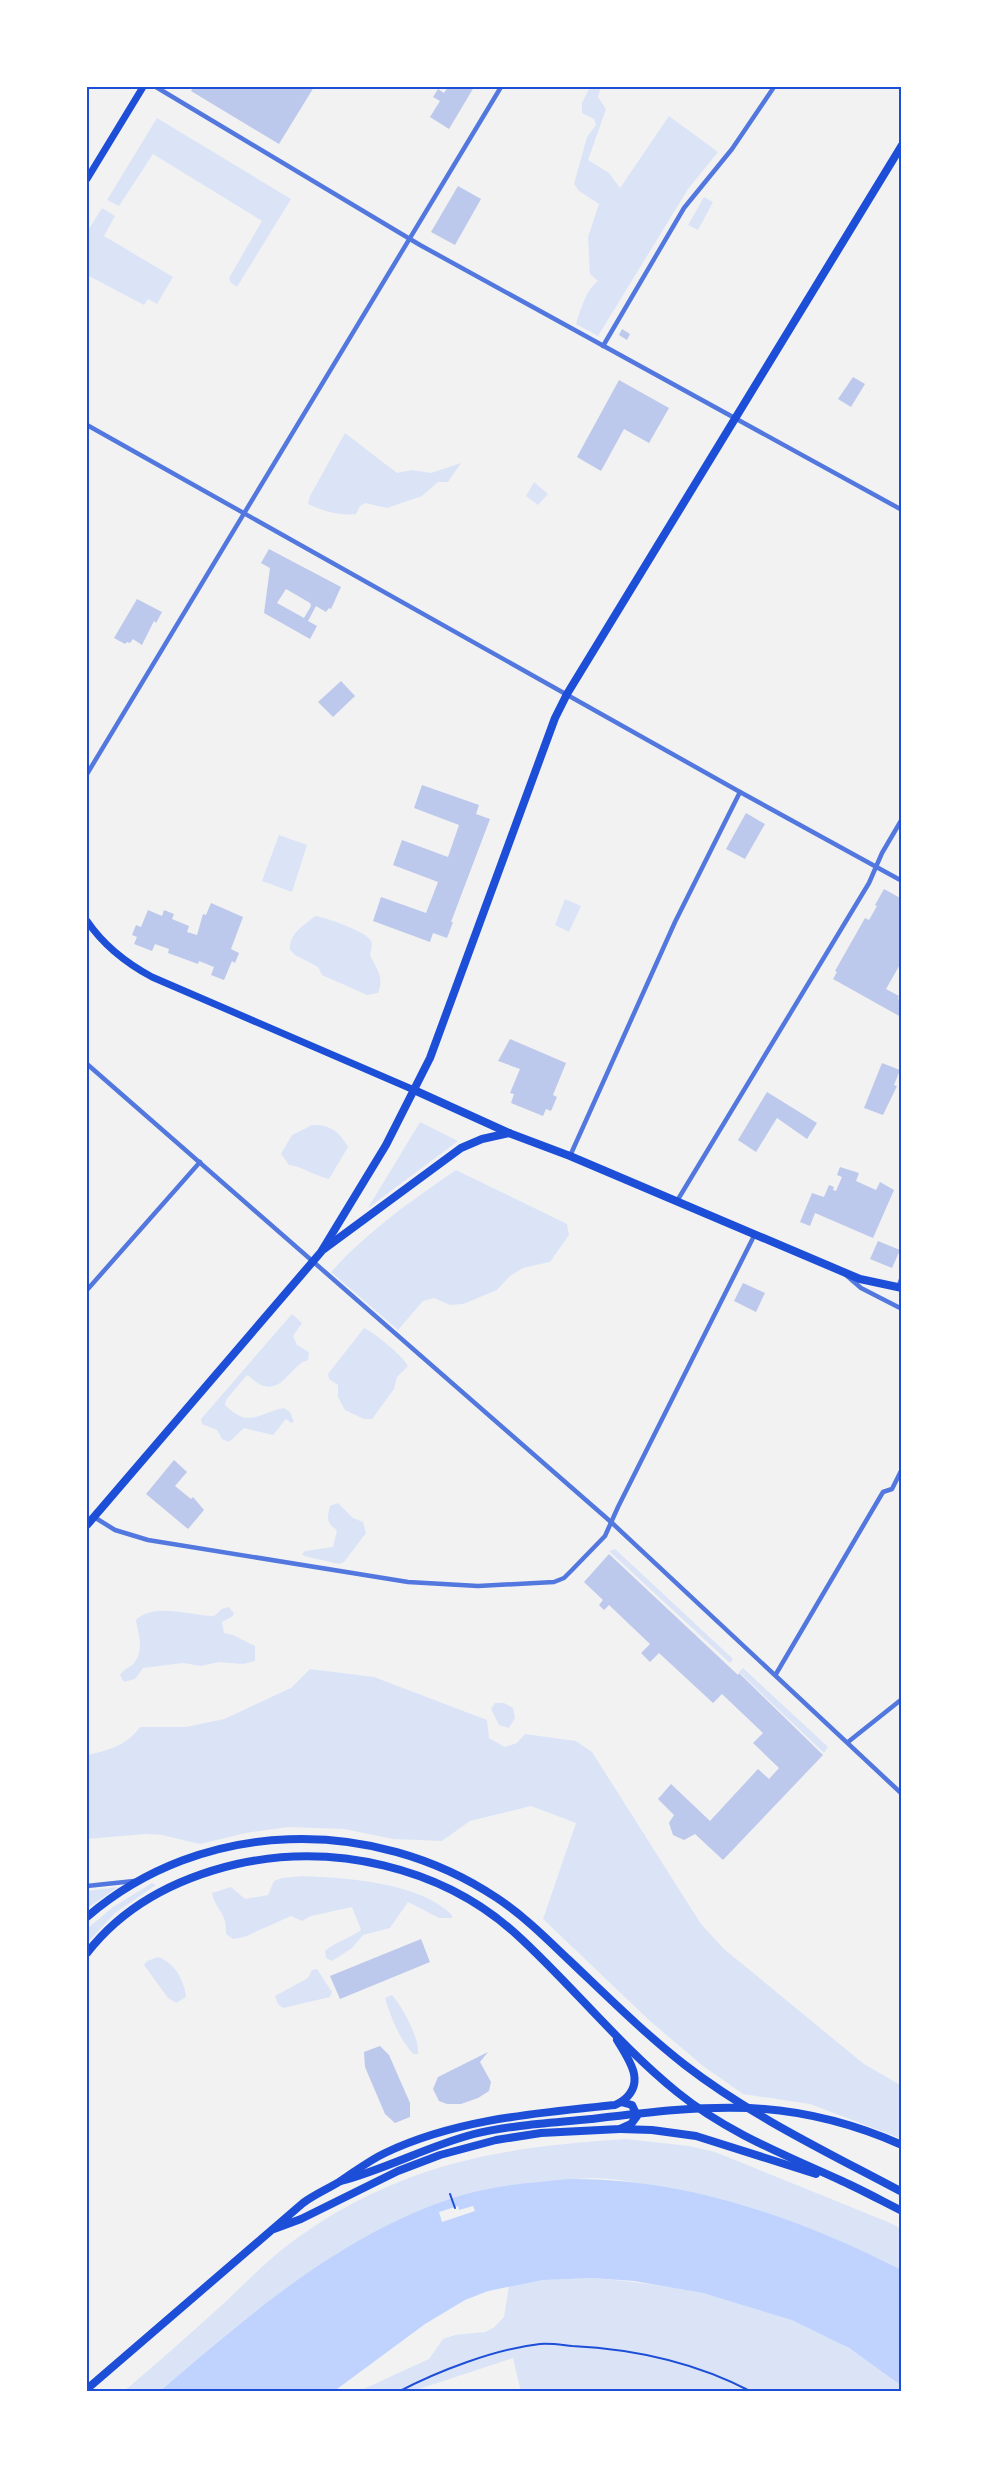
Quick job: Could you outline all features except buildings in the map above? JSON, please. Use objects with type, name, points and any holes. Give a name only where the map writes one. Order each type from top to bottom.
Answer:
[{"type":"main road","points":[[87,179],[143,87]]},
{"type":"main road","points":[[87,1525],[321,1252],[386,1145],[430,1058],[551,729],[567,694],[902,145]]},
{"type":"main road","points":[[87,921],[114,952],[152,977],[509,1133],[570,1156],[860,1279],[900,1288]]},
{"type":"main road","points":[[321,1252],[461,1148],[482,1139],[509,1133]]},
{"type":"main road","points":[[87,1917],[104,1902],[163,1868],[249,1843],[305,1838],[371,1844],[431,1862],[463,1877],[522,1917],[649,2035],[687,2066],[778,2126],[902,2192]]},
{"type":"main road","points":[[87,1953],[110,1927],[144,1899],[170,1885],[219,1868],[253,1861],[306,1855],[366,1861],[426,1879],[488,1912],[520,1938],[610,2029],[676,2091],[712,2118],[783,2155],[902,2211]]},
{"type":"main road","points":[[87,2389],[303,2203],[341,2181],[358,2167],[387,2152],[437,2134],[515,2116],[615,2105],[621,2102],[631,2092],[636,2079],[632,2064],[610,2029]]},
{"type":"main road","points":[[620,2129],[631,2124],[637,2116],[632,2105],[621,2102]]},
{"type":"main road","points":[[341,2181],[476,2134],[518,2127],[703,2107],[754,2107],[810,2115],[855,2126],[902,2145]]},
{"type":"main road","points":[[274,2229],[301,2219],[398,2171],[440,2155],[496,2140],[542,2133],[620,2129],[652,2130],[696,2136],[844,2182]]},
{"type":"street","points":[[156,87],[411,239],[902,510]]},
{"type":"street","points":[[87,774],[501,87]]},
{"type":"street","points":[[603,346],[684,208],[732,148],[774,87]]},
{"type":"street","points":[[87,425],[902,881]]},
{"type":"street","points":[[570,1156],[675,922],[740,792]]},
{"type":"street","points":[[677,1201],[869,883],[902,819]]},
{"type":"street","points":[[87,1073],[89,1066],[611,1522],[902,1794]]},
{"type":"street","points":[[87,1290],[200,1162]]},
{"type":"street","points":[[94,1517],[115,1530],[148,1540],[374,1577],[445,1586],[554,1582],[564,1578],[605,1536],[755,1234]]},
{"type":"street","points":[[842,1271],[861,1288],[902,1309]]},
{"type":"street","points":[[900,1288],[902,1277]]},
{"type":"street","points":[[776,1674],[883,1492],[892,1489],[902,1469]]},
{"type":"street","points":[[848,1742],[902,1699]]},
{"type":"street","points":[[87,1886],[137,1881]]},
{"type":"path","points":[[450,2194],[455,2208]]},
{"type":"path","points":[[398,2392],[488,2354],[541,2344],[601,2347],[642,2354],[685,2365],[752,2392]]},
{"type":"shaded area","points":[[590,87],[601,87],[598,97],[606,109],[588,160],[609,173],[620,188],[669,116],[718,152],[688,189],[598,336],[576,324],[587,295],[598,281],[590,274],[588,237],[599,204],[579,191],[574,184],[587,137],[596,125],[594,119],[582,113],[582,103]]},
{"type":"shaded area","points":[[157,118],[291,199],[237,287],[231,283],[229,278],[262,221],[153,154],[119,206],[107,200]]},
{"type":"shaded area","points":[[704,197],[713,202],[698,230],[688,225]]},
{"type":"shaded area","points":[[102,208],[115,216],[104,236],[173,277],[157,304],[148,299],[144,305],[87,275],[87,232]]},
{"type":"shaded area","points":[[345,433],[397,473],[412,470],[431,473],[461,463],[448,482],[438,482],[422,496],[387,508],[365,503],[360,506],[356,514],[344,514],[308,504],[310,496]]},
{"type":"shaded area","points":[[534,482],[548,494],[538,505],[526,496]]},
{"type":"shaded area","points":[[279,835],[307,845],[292,892],[262,881]]},
{"type":"shaded area","points":[[565,899],[581,906],[569,932],[555,925]]},
{"type":"shaded area","points":[[315,916],[346,925],[368,937],[372,944],[370,955],[381,982],[378,993],[367,995],[322,975],[318,967],[290,950],[294,934]]},
{"type":"shaded area","points":[[420,1122],[458,1141],[368,1208]]},
{"type":"shaded area","points":[[312,1125],[334,1130],[348,1147],[329,1179],[289,1165],[281,1154],[292,1135]]},
{"type":"shaded area","points":[[456,1170],[567,1224],[569,1235],[550,1262],[523,1268],[510,1276],[497,1290],[463,1304],[450,1305],[434,1298],[423,1301],[398,1330],[331,1272],[375,1230]]},
{"type":"shaded area","points":[[292,1314],[302,1323],[293,1336],[297,1345],[309,1352],[308,1360],[274,1386],[267,1387],[259,1384],[247,1375],[226,1400],[225,1405],[233,1412],[247,1418],[284,1408],[290,1412],[294,1422],[291,1423],[286,1419],[273,1435],[244,1428],[229,1442],[222,1439],[217,1430],[202,1424],[201,1419]]},
{"type":"shaded area","points":[[364,1328],[388,1345],[408,1366],[397,1377],[394,1389],[372,1419],[364,1419],[345,1410],[338,1397],[338,1385],[329,1379],[328,1374]]},
{"type":"shaded area","points":[[338,1503],[353,1518],[363,1522],[366,1533],[344,1562],[339,1564],[304,1556],[302,1554],[305,1551],[333,1547],[337,1530],[329,1522],[328,1514],[330,1506]]},
{"type":"shaded area","points":[[615,1549],[733,1659],[730,1663],[609,1551]]},
{"type":"shaded area","points":[[229,1607],[234,1613],[222,1622],[224,1633],[255,1646],[255,1661],[243,1664],[219,1662],[201,1666],[183,1663],[143,1668],[135,1679],[124,1682],[120,1675],[134,1663],[139,1653],[140,1642],[136,1620],[153,1612],[163,1611],[214,1616],[222,1609]]},
{"type":"shaded area","points":[[743,1668],[828,1747],[824,1753],[739,1672]]},
{"type":"shaded area","points":[[310,1669],[374,1677],[487,1720],[489,1738],[505,1747],[517,1743],[525,1734],[576,1741],[592,1752],[701,1924],[724,1949],[864,2064],[902,2086],[902,2139],[810,2104],[743,2094],[703,2066],[650,2021],[543,1919],[576,1823],[531,1806],[470,1821],[442,1841],[393,1839],[344,1829],[288,1827],[246,1833],[200,1844],[162,1835],[145,1834],[87,1839],[87,1755],[123,1743],[140,1727],[186,1727],[224,1719],[291,1688]]},
{"type":"shaded area","points":[[495,1703],[504,1703],[513,1708],[515,1718],[509,1728],[499,1725],[491,1709]]},
{"type":"shaded area","points":[[302,1876],[340,1878],[402,1889],[438,1904],[452,1915],[452,1918],[439,1918],[408,1902],[390,1928],[363,1935],[352,1948],[332,1961],[326,1958],[325,1951],[361,1930],[352,1907],[311,1916],[302,1921],[291,1916],[244,1937],[233,1939],[226,1934],[225,1921],[212,1893],[231,1887],[245,1899],[268,1895],[274,1881]]},
{"type":"shaded area","points":[[152,1883],[156,1885],[115,1913],[87,1943],[87,1929],[113,1907]]},
{"type":"shaded area","points":[[118,1887],[89,1907],[87,1909],[87,1891]]},
{"type":"shaded area","points":[[158,1957],[174,1968],[183,1984],[186,1997],[176,2003],[168,1998],[144,1965],[147,1961]]},
{"type":"shaded area","points":[[317,1969],[332,1992],[330,1997],[283,2008],[278,2004],[275,1996],[308,1978],[312,1970]]},
{"type":"shaded area","points":[[392,1995],[410,2023],[418,2054],[413,2054],[408,2048],[393,2020],[385,1998]]},
{"type":"shaded area","points":[[626,2139],[689,2146],[715,2152],[888,2222],[902,2229],[902,2270],[812,2230],[750,2208],[686,2192],[623,2180],[591,2178],[510,2186],[465,2194],[444,2201],[404,2217],[366,2237],[293,2283],[258,2309],[159,2392],[123,2392],[280,2251],[329,2217],[369,2195],[408,2178],[490,2155],[534,2148]]},
{"type":"shaded area","points":[[592,2278],[680,2289],[768,2310],[822,2333],[843,2345],[902,2386],[902,2392],[521,2392],[513,2358],[410,2392],[357,2392],[429,2359],[443,2339],[455,2335],[485,2332],[493,2328],[504,2317],[509,2286],[543,2280]]},
{"type":"water","points":[[569,2179],[613,2180],[656,2185],[741,2205],[823,2234],[902,2270],[902,2386],[849,2348],[792,2320],[703,2293],[634,2281],[592,2278],[543,2280],[488,2291],[465,2300],[425,2324],[333,2392],[159,2392],[258,2309],[293,2283],[366,2236],[404,2217],[459,2196],[506,2186]]},
{"type":"pier","points":[[458,2206],[459,2210],[473,2206],[475,2211],[442,2222],[439,2212]]}]
